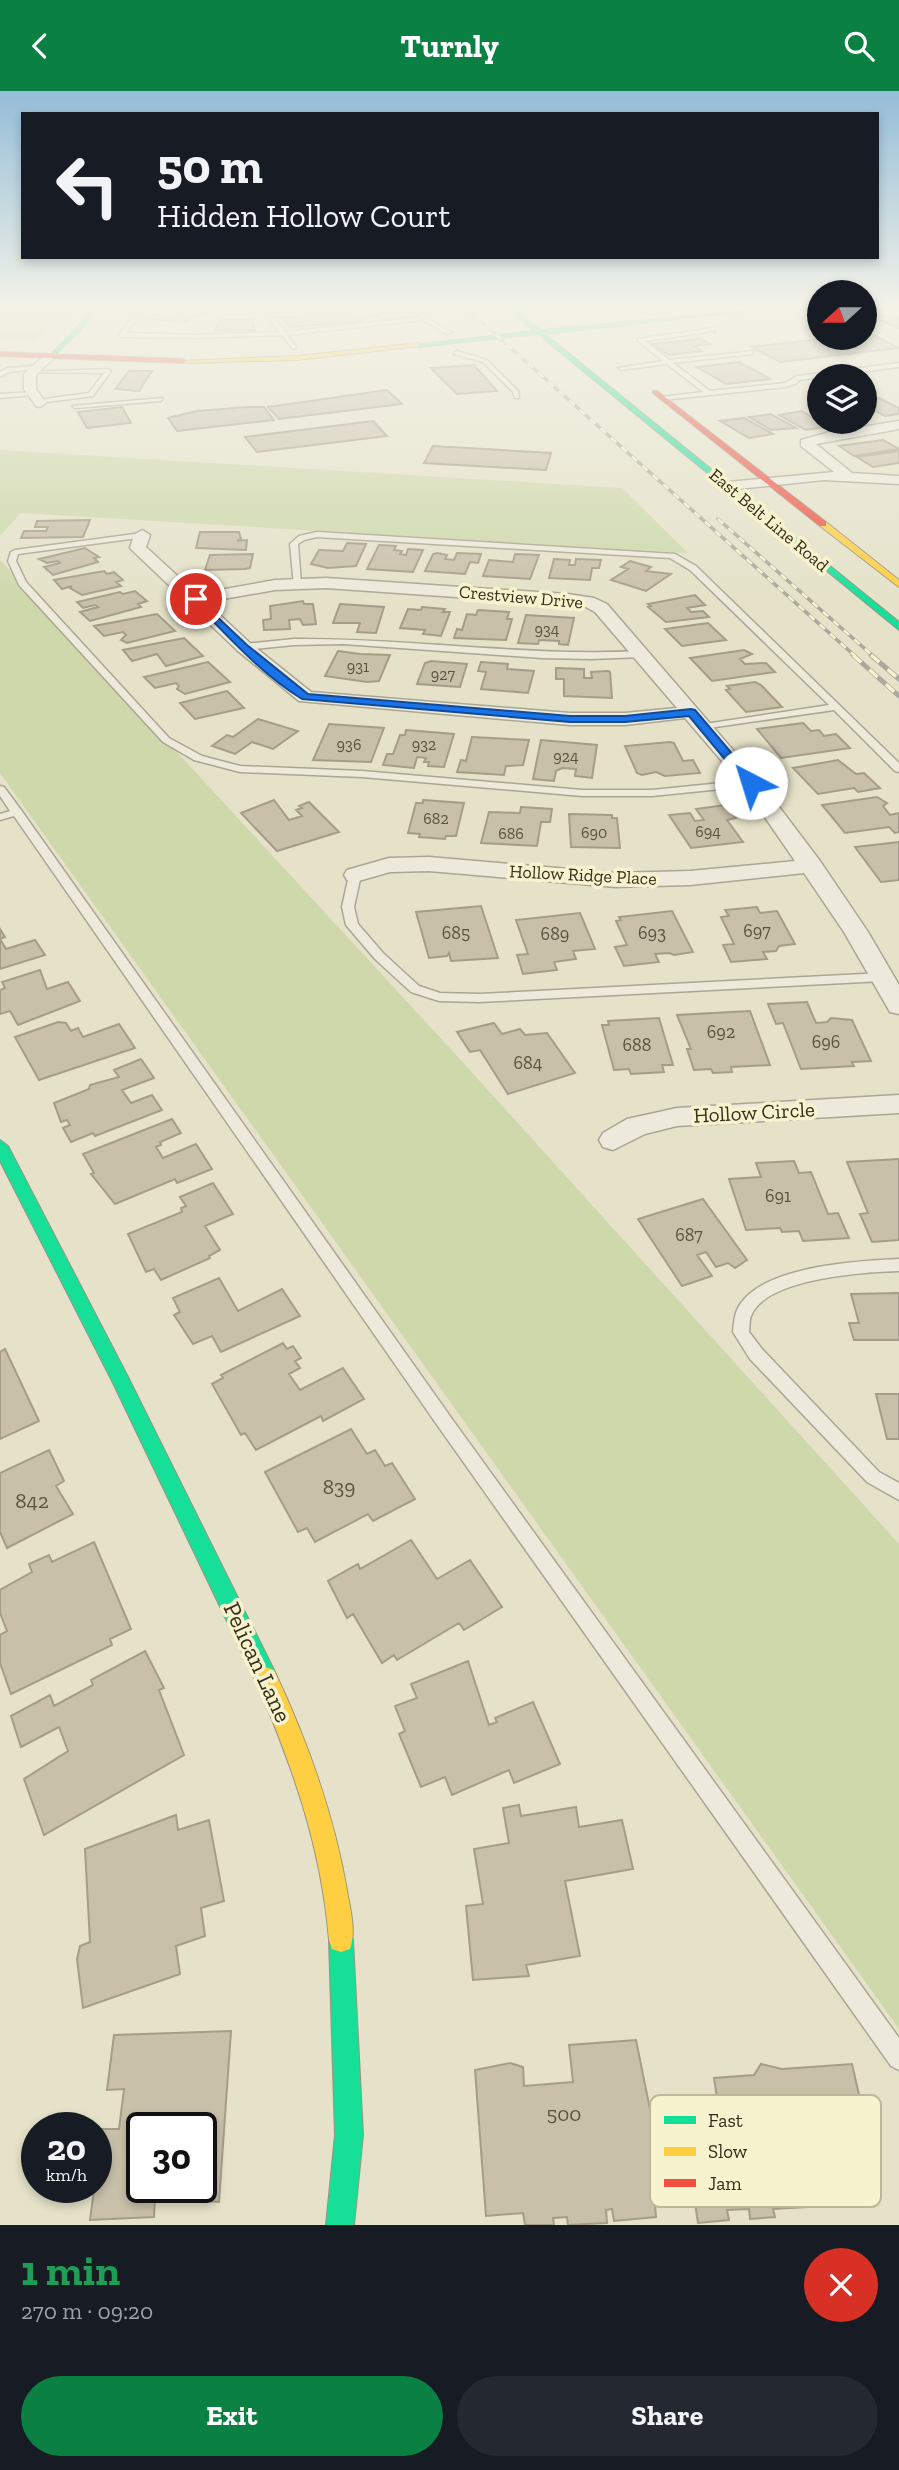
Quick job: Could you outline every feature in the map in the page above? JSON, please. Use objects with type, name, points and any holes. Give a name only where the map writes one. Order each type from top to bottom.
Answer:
[{"type":"main road","name":"East Belt Line Road","points":[[633,407],[899,627]]},
{"type":"main road","name":"East Belt Line Road","points":[[674,407],[899,585]]},
{"type":"main road","name":"Pelican Lane","points":[[0,1146],[121,1380],[286,1719],[328,1849],[341,1935],[348,2121],[340,2225]]},
{"type":"street","points":[[847,476],[806,443],[830,436],[899,425]]},
{"type":"street","points":[[729,486],[847,476],[899,480]]},
{"type":"street","points":[[142,535],[138,548],[196,599],[244,647],[306,697],[570,719],[625,719],[691,712]]},
{"type":"street","name":"Crestview Drive","points":[[196,599],[244,589],[297,584],[355,585],[588,602],[601,608],[751,783],[812,866],[899,1006]]},
{"type":"street","name":"Hollow Ridge Place","points":[[355,875],[389,866],[429,864],[615,880],[690,878],[812,866]]},
{"type":"street","name":"Hollow Circle","points":[[613,1140],[637,1126],[677,1117],[899,1104]]},
{"type":"lane","points":[[49,407],[68,407]]},
{"type":"lane","points":[[297,584],[294,544],[298,539],[310,535],[332,534],[672,557],[693,568],[899,769]]},
{"type":"lane","points":[[142,535],[15,552],[12,561],[22,583],[166,740],[198,758],[240,769],[362,775],[582,793],[652,793],[751,783]]},
{"type":"lane","points":[[244,647],[288,640],[337,640],[597,658],[641,654]]},
{"type":"lane","points":[[705,727],[837,707]]},
{"type":"lane","points":[[0,789],[8,815],[899,2058]]},
{"type":"lane","points":[[355,875],[348,907],[352,925],[379,957],[415,989],[439,997],[479,998],[883,977]]},
{"type":"lane","points":[[899,1265],[829,1269],[770,1289],[751,1303],[742,1319],[741,1334],[756,1354],[873,1477],[899,1492]]},
{"type":"green space","points":[[0,450],[622,488],[688,553],[21,513],[0,536]]},
{"type":"green space","points":[[0,560],[457,1056],[899,1544],[899,2029],[0,773]]},
{"type":"building","points":[[122,407],[131,423],[87,428],[78,412]]},
{"type":"building","points":[[264,407],[274,420],[177,431],[168,418],[197,411]]},
{"type":"building","points":[[268,407],[271,407],[381,407],[279,419]]},
{"type":"building","points":[[877,407],[896,407],[899,408],[899,414],[885,416],[877,412]]},
{"type":"building","points":[[802,411],[807,414],[807,430],[806,430],[779,415]]},
{"type":"building","points":[[771,414],[796,428],[771,430],[749,417]]},
{"type":"building","points":[[744,418],[773,434],[749,438],[720,421]]},
{"type":"building","points":[[373,421],[387,436],[257,452],[245,437]]},
{"type":"building","points":[[883,440],[899,449],[854,456],[839,446]]},
{"type":"building","points":[[433,446],[551,453],[546,470],[424,463]]},
{"type":"building","points":[[899,451],[899,463],[873,467],[857,457]]},
{"type":"building","points":[[90,520],[83,537],[21,538],[24,531],[46,531],[48,527],[35,527],[37,521]]},
{"type":"building","points":[[200,532],[239,532],[241,539],[237,541],[247,540],[246,550],[196,548]]},
{"type":"building","points":[[347,543],[366,544],[356,566],[328,568],[311,564],[319,550],[343,551]]},
{"type":"building","points":[[379,545],[396,546],[394,550],[402,551],[400,554],[406,555],[408,549],[423,550],[413,572],[367,569]]},
{"type":"building","points":[[85,548],[99,557],[94,558],[98,562],[53,575],[44,567],[60,563],[47,563],[39,559]]},
{"type":"building","points":[[457,553],[481,554],[478,563],[470,562],[465,574],[425,571],[433,554],[447,555],[445,559],[454,560]]},
{"type":"building","points":[[253,554],[250,568],[205,570],[210,555]]},
{"type":"building","points":[[515,554],[539,555],[530,579],[483,576],[489,560],[513,562]]},
{"type":"building","points":[[554,559],[570,560],[569,565],[575,565],[576,559],[601,560],[599,568],[592,568],[590,580],[549,578]]},
{"type":"building","points":[[630,561],[651,567],[646,571],[671,574],[646,591],[611,580],[628,569],[621,567]]},
{"type":"building","points":[[104,571],[107,574],[114,572],[123,580],[116,582],[121,586],[82,595],[70,588],[72,586],[62,589],[54,580]]},
{"type":"building","points":[[135,591],[147,601],[138,604],[141,607],[90,621],[80,612],[98,607],[95,605],[83,608],[77,602],[120,592],[123,594]]},
{"type":"building","points":[[695,595],[705,605],[687,608],[691,612],[703,611],[709,617],[666,622],[648,607],[651,606],[648,604]]},
{"type":"building","points":[[303,601],[304,604],[313,604],[316,624],[303,625],[300,619],[289,620],[290,629],[264,630],[263,620],[271,619],[270,606]]},
{"type":"building","points":[[340,604],[384,607],[376,633],[357,632],[360,623],[333,623]]},
{"type":"building","points":[[422,607],[450,612],[441,636],[423,634],[425,630],[400,628],[408,609],[421,610]]},
{"type":"building","points":[[478,610],[509,612],[507,619],[512,619],[506,640],[454,638],[457,629],[462,630],[467,614],[476,615]]},
{"type":"building","points":[[157,614],[175,631],[127,643],[121,640],[126,635],[123,632],[104,636],[94,626]]},
{"type":"building","points":[[526,615],[574,618],[568,645],[559,644],[559,641],[539,640],[538,644],[518,643]]},
{"type":"building","points":[[708,623],[726,640],[682,646],[665,629]]},
{"type":"building","points":[[184,638],[203,656],[166,666],[157,654],[132,661],[123,650]]},
{"type":"building","points":[[744,650],[752,654],[740,659],[745,664],[766,663],[775,672],[712,681],[690,658]]},
{"type":"building","points":[[338,651],[390,655],[379,681],[367,682],[325,676]]},
{"type":"building","points":[[431,661],[467,664],[460,687],[417,684],[425,663]]},
{"type":"building","points":[[208,662],[230,682],[185,694],[177,689],[179,686],[176,683],[155,688],[144,677]]},
{"type":"building","points":[[481,662],[508,664],[507,669],[534,671],[528,693],[481,689],[486,672],[478,671]]},
{"type":"building","points":[[556,668],[584,669],[584,678],[592,678],[591,672],[610,672],[612,698],[564,696],[564,679],[556,679]]},
{"type":"building","points":[[755,682],[782,707],[746,712],[726,690],[730,689],[727,686]]},
{"type":"building","points":[[227,691],[244,708],[195,719],[180,703]]},
{"type":"building","points":[[258,719],[298,731],[273,749],[252,742],[235,754],[212,746],[227,735],[233,737]]},
{"type":"building","points":[[803,723],[811,731],[819,730],[824,736],[836,734],[850,748],[781,758],[757,729]]},
{"type":"building","points":[[329,724],[384,728],[371,762],[313,760]]},
{"type":"building","points":[[406,730],[454,734],[444,767],[428,766],[429,762],[424,762],[426,758],[417,757],[414,768],[383,765],[387,754],[393,754],[400,735],[405,735]]},
{"type":"building","points":[[472,737],[529,740],[523,765],[506,766],[504,775],[457,772],[461,760],[466,761]]},
{"type":"building","points":[[541,740],[597,745],[592,778],[575,776],[576,769],[562,768],[556,771],[554,781],[533,779]]},
{"type":"building","points":[[674,743],[683,761],[693,760],[700,773],[665,776],[656,772],[642,775],[637,773],[625,746]]},
{"type":"building","points":[[838,760],[856,774],[864,773],[880,788],[858,792],[854,788],[818,794],[793,768]]},
{"type":"building","points":[[877,797],[887,803],[883,806],[890,815],[899,813],[899,832],[895,833],[889,827],[845,833],[822,805]]},
{"type":"building","points":[[274,800],[289,820],[302,816],[296,810],[309,802],[339,832],[277,851],[241,813]]},
{"type":"building","points":[[423,800],[464,803],[456,836],[446,836],[445,839],[419,837],[420,834],[408,833],[416,803],[423,803]]},
{"type":"building","points":[[725,805],[736,818],[727,820],[743,842],[691,848],[669,815],[690,813],[695,821],[704,820],[696,809]]},
{"type":"building","points":[[521,807],[552,809],[550,822],[541,822],[537,846],[481,843],[489,812],[520,813]]},
{"type":"building","points":[[569,814],[612,815],[612,818],[617,818],[620,848],[571,847]]},
{"type":"building","points":[[899,842],[899,880],[881,882],[855,847]]},
{"type":"building","points":[[481,906],[498,958],[451,961],[449,953],[447,956],[429,958],[416,912]]},
{"type":"building","points":[[757,907],[760,913],[777,911],[795,944],[779,946],[776,951],[763,952],[767,959],[731,962],[723,945],[734,944],[721,917],[729,916],[725,910]]},
{"type":"building","points":[[672,911],[693,952],[655,954],[659,962],[624,966],[615,947],[627,945],[616,921],[621,920],[619,917]]},
{"type":"building","points":[[580,913],[595,949],[573,951],[576,959],[554,962],[557,970],[523,974],[517,955],[528,954],[516,920]]},
{"type":"building","points":[[0,939],[6,949],[35,940],[45,955],[0,969]]},
{"type":"building","points":[[40,970],[47,989],[68,982],[80,1001],[18,1025],[10,1011],[0,1014],[0,990],[5,988],[2,982]]},
{"type":"building","points":[[807,1002],[816,1023],[827,1022],[831,1018],[852,1020],[871,1061],[852,1062],[854,1066],[801,1069],[783,1023],[776,1024],[768,1004]]},
{"type":"building","points":[[750,1011],[770,1065],[731,1067],[732,1072],[694,1070],[687,1049],[691,1049],[677,1015]]},
{"type":"building","points":[[659,1018],[673,1065],[662,1065],[664,1072],[631,1074],[629,1069],[614,1070],[602,1025],[609,1025],[608,1021]]},
{"type":"building","points":[[58,1022],[66,1023],[71,1031],[78,1028],[83,1037],[119,1024],[135,1048],[39,1080],[15,1037]]},
{"type":"building","points":[[494,1023],[502,1034],[520,1029],[525,1035],[547,1033],[575,1073],[508,1094],[480,1050],[470,1052],[457,1032]]},
{"type":"building","points":[[141,1059],[154,1078],[122,1090],[131,1103],[152,1095],[162,1110],[95,1136],[93,1133],[71,1142],[63,1128],[70,1125],[67,1120],[61,1122],[54,1103],[89,1089],[90,1085],[119,1077],[114,1070]]},
{"type":"building","points":[[172,1119],[181,1133],[160,1142],[161,1145],[156,1147],[163,1158],[196,1144],[212,1169],[177,1183],[175,1179],[115,1204],[91,1174],[94,1173],[83,1154]]},
{"type":"building","points":[[899,1159],[899,1240],[872,1242],[860,1214],[868,1213],[847,1162]]},
{"type":"building","points":[[794,1161],[799,1173],[811,1172],[828,1214],[838,1213],[849,1238],[803,1241],[799,1231],[782,1232],[780,1228],[746,1230],[729,1179],[761,1177],[756,1163]]},
{"type":"building","points":[[213,1183],[233,1214],[205,1226],[220,1250],[209,1256],[210,1258],[161,1280],[154,1269],[146,1272],[128,1234],[182,1212],[181,1208],[186,1206],[180,1197]]},
{"type":"building","points":[[703,1199],[747,1260],[735,1268],[728,1263],[716,1267],[706,1252],[697,1255],[712,1276],[682,1286],[638,1219]]},
{"type":"building","points":[[219,1278],[238,1311],[282,1289],[300,1316],[221,1352],[212,1336],[193,1344],[174,1315],[180,1312],[173,1298]]},
{"type":"building","points":[[899,1293],[899,1340],[854,1340],[849,1323],[859,1323],[851,1294]]},
{"type":"building","points":[[283,1343],[287,1349],[293,1346],[301,1358],[295,1361],[300,1368],[289,1374],[300,1390],[343,1368],[364,1399],[323,1421],[321,1416],[256,1450],[245,1433],[241,1435],[212,1384],[223,1378],[221,1375]]},
{"type":"building","points":[[5,1349],[39,1421],[0,1439],[0,1352]]},
{"type":"building","points":[[876,1394],[899,1394],[899,1439],[887,1439]]},
{"type":"building","points":[[351,1429],[367,1454],[375,1450],[385,1466],[392,1463],[415,1499],[373,1521],[368,1514],[315,1542],[307,1528],[298,1532],[265,1472]]},
{"type":"building","points":[[49,1450],[64,1481],[56,1486],[73,1514],[7,1548],[0,1532],[0,1473]]},
{"type":"building","points":[[411,1540],[437,1579],[470,1560],[502,1607],[464,1630],[459,1623],[397,1660],[394,1655],[382,1663],[353,1614],[347,1618],[328,1581],[358,1564],[360,1569]]},
{"type":"building","points":[[94,1542],[131,1629],[110,1639],[112,1645],[11,1694],[0,1663],[0,1635],[7,1631],[0,1613],[0,1590],[32,1572],[29,1564],[49,1555],[52,1562]]},
{"type":"building","points":[[145,1651],[164,1688],[159,1690],[184,1755],[44,1835],[24,1779],[68,1751],[59,1727],[21,1747],[11,1716],[50,1695],[54,1706],[93,1685],[91,1680]]},
{"type":"building","points":[[468,1661],[489,1725],[497,1722],[495,1718],[533,1702],[560,1764],[514,1783],[509,1770],[452,1795],[445,1777],[421,1787],[399,1734],[405,1731],[395,1706],[417,1698],[411,1684]]},
{"type":"building","points":[[519,1805],[521,1816],[576,1807],[579,1827],[622,1820],[633,1869],[565,1881],[580,1956],[526,1965],[529,1976],[473,1980],[466,1906],[483,1904],[474,1849],[509,1843],[503,1808]]},
{"type":"building","points":[[176,1815],[178,1830],[209,1820],[224,1901],[201,1908],[205,1936],[176,1946],[180,1974],[83,2008],[77,1959],[80,1946],[90,1942],[85,1849]]},
{"type":"building","points":[[231,2031],[219,2202],[217,2112],[126,2112],[126,2203],[155,2203],[154,2217],[90,2220],[92,2203],[112,2203],[112,2129],[119,2129],[124,2089],[107,2090],[114,2035]]},
{"type":"building","points":[[636,2040],[650,2109],[650,2207],[655,2207],[656,2217],[614,2221],[612,2209],[606,2210],[607,2223],[568,2225],[567,2217],[553,2218],[554,2225],[525,2225],[523,2213],[486,2216],[475,2070],[510,2063],[523,2067],[524,2086],[573,2082],[569,2045]]},
{"type":"building","points":[[761,2064],[782,2069],[852,2064],[859,2095],[717,2095],[714,2078],[754,2075]]},
{"type":"building","points":[[696,2207],[807,2207],[773,2209],[775,2217],[750,2219],[749,2209],[727,2210],[729,2220],[698,2223]]},
{"type":"railway","points":[[576,407],[855,656]]},
{"type":"railway","points":[[718,519],[873,656]]},
{"type":"railway","points":[[853,655],[899,696]]},
{"type":"railway","points":[[871,655],[899,679]]},
{"type":"traffic: fast","points":[[630,407],[899,627]]},
{"type":"traffic: fast","points":[[0,1146],[121,1380],[266,1678]]},
{"type":"traffic: fast","points":[[340,2225],[349,2135],[341,1940]]},
{"type":"traffic: slow","points":[[823,524],[899,584]]},
{"type":"traffic: slow","points":[[266,1678],[293,1739],[316,1805],[333,1874],[341,1940]]},
{"type":"traffic: jam","points":[[674,407],[823,524]]},
{"type":"route","points":[[196,599],[244,647],[306,697],[570,719],[625,719],[691,712],[751,783]]}]
